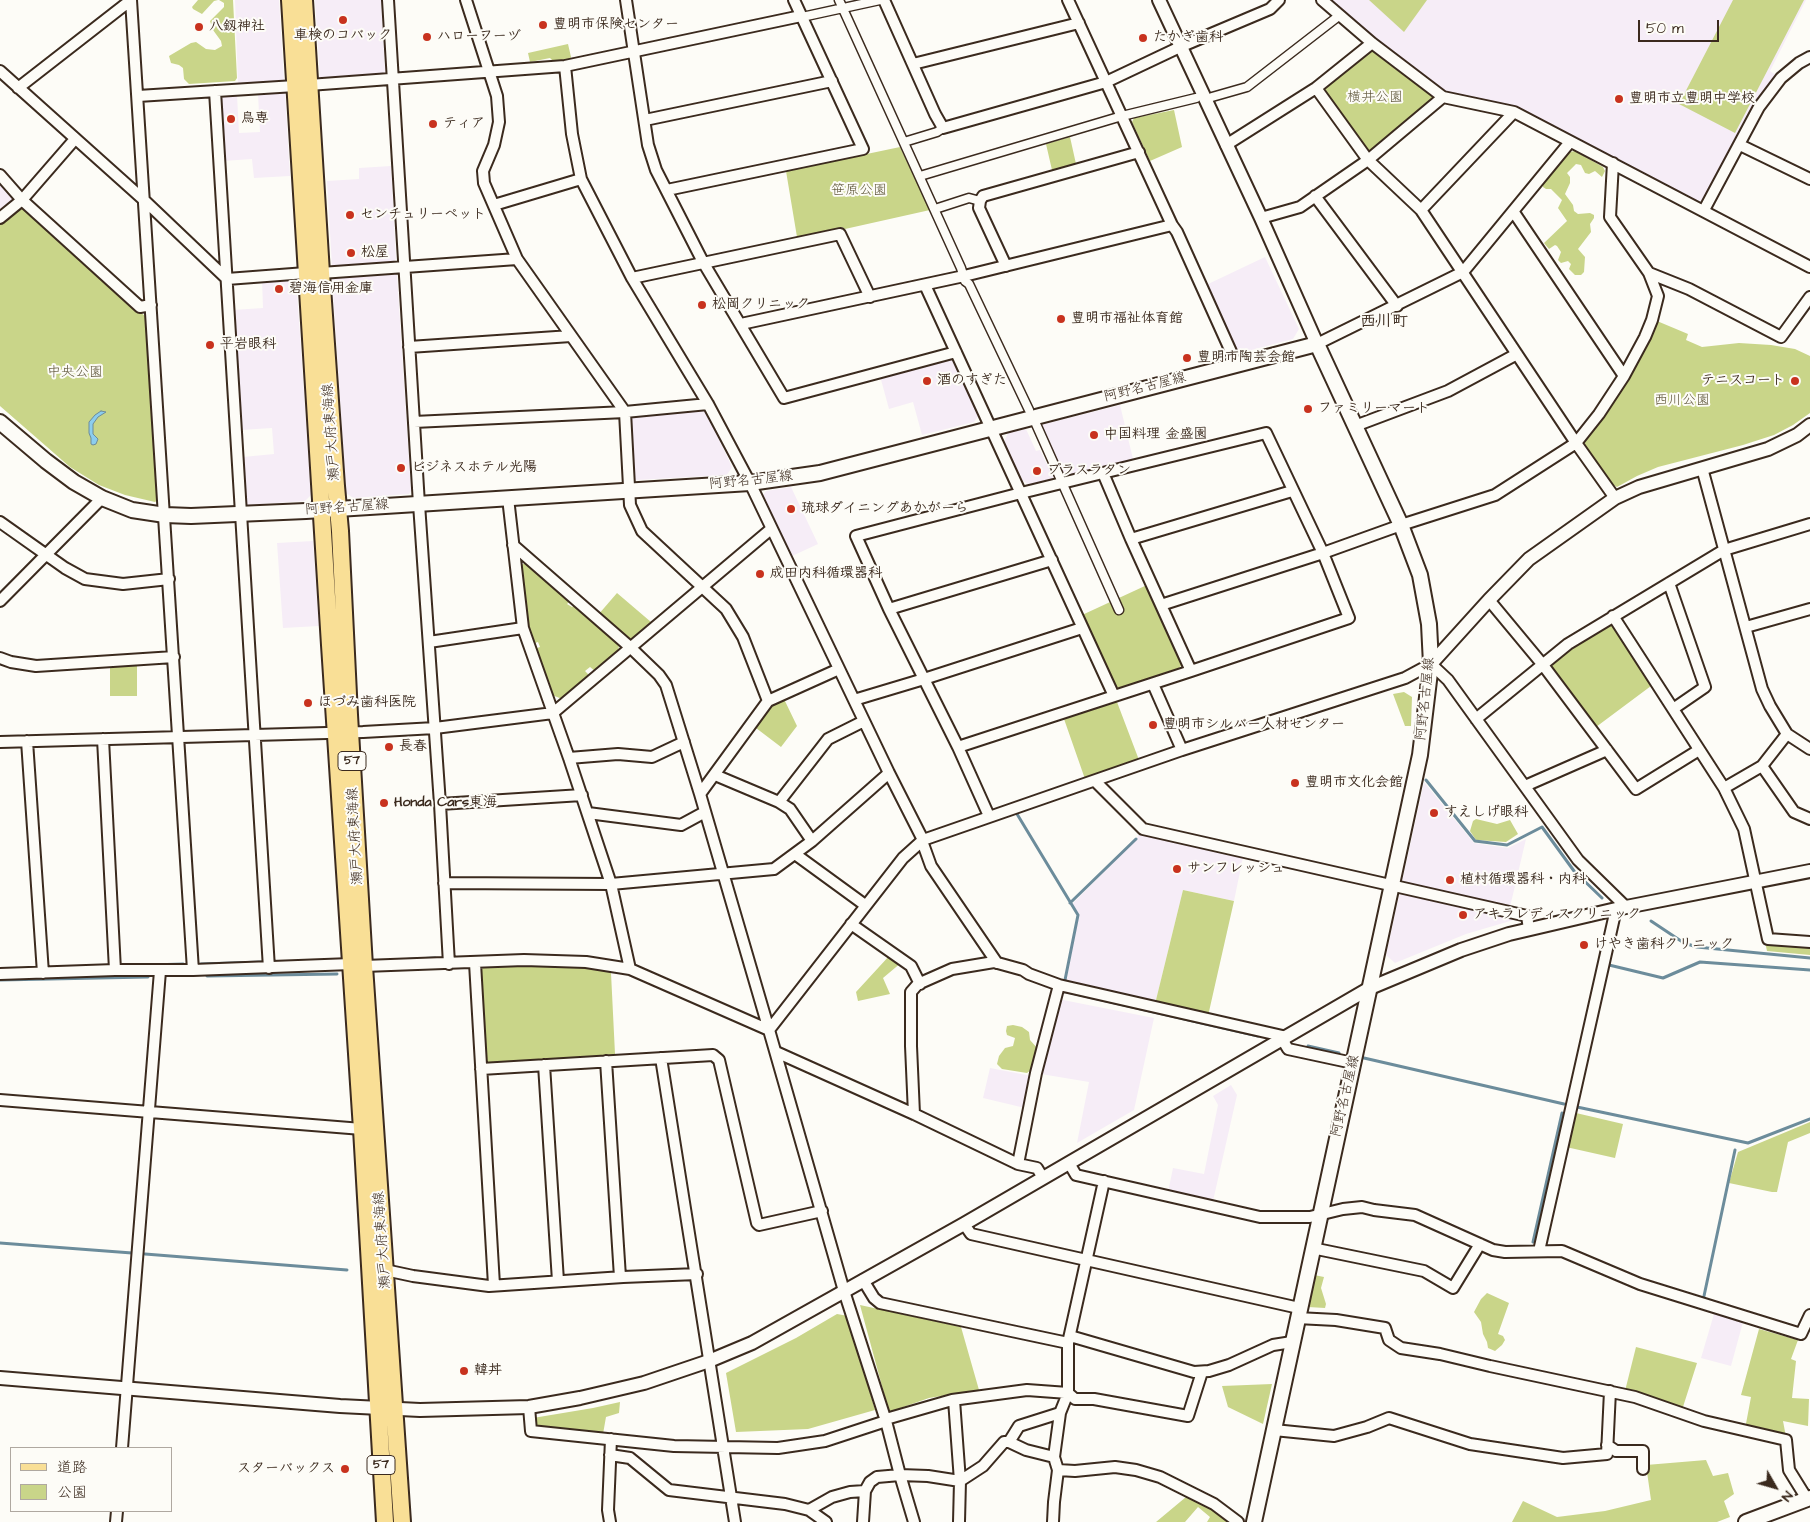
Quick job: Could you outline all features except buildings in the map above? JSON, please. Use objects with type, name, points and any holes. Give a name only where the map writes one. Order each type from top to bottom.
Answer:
[{"type":"main road","name":"瀬戸大府東海線","points":[[290,0],[302,86],[358,965],[385,1270],[402,1522]]},
{"type":"main road","name":"瀬戸大府東海線","points":[[302,86],[304,0]]},
{"type":"main road","name":"阿野名古屋線","points":[[0,422],[64,476],[102,498],[132,510],[165,515],[190,516],[419,504],[750,483],[820,473],[1317,344],[1401,525],[1420,576],[1426,600],[1432,664],[1420,755],[1254,1522]]},
{"type":"main road","name":"瀬戸大府東海線","points":[[358,965],[362,1128],[385,1522]]},
{"type":"main road","points":[[1746,1522],[1809,1498]]},
{"type":"street","points":[[18,88],[131,0]]},
{"type":"street","points":[[131,0],[193,970]]},
{"type":"street","points":[[388,0],[419,504],[440,804],[448,964]]},
{"type":"street","points":[[466,0],[497,96],[499,122],[494,145],[483,171],[484,183],[517,259],[625,412],[630,505],[642,531],[726,609],[743,637],[768,702]]},
{"type":"street","points":[[626,0],[648,144],[656,170],[703,262],[784,398],[956,352]]},
{"type":"street","points":[[667,190],[863,149],[794,0]]},
{"type":"street","points":[[839,0],[964,276],[1029,410]]},
{"type":"street","points":[[138,96],[302,86],[565,66],[634,50],[880,0]]},
{"type":"street","points":[[884,0],[943,128]]},
{"type":"street","points":[[1068,0],[1237,365]]},
{"type":"street","points":[[1159,0],[1317,344],[1463,272],[1570,142]]},
{"type":"street","points":[[904,142],[938,132],[943,128],[1106,82],[1180,47],[1270,9],[1279,0]]},
{"type":"street","points":[[1322,0],[1372,43],[1444,96],[1514,112],[1810,267]]},
{"type":"street","points":[[1212,97],[1247,88],[1340,15]]},
{"type":"street","points":[[913,64],[1079,23]]},
{"type":"street","points":[[1226,145],[1316,88],[1372,43]]},
{"type":"street","points":[[1704,210],[1759,107],[1781,78],[1799,63],[1810,57]]},
{"type":"street","points":[[565,66],[572,134],[581,179],[632,278],[708,404],[750,483],[771,530],[923,841],[931,866],[997,963]]},
{"type":"street","points":[[0,71],[144,200],[227,279],[517,259]]},
{"type":"street","points":[[644,120],[832,82]]},
{"type":"street","points":[[1316,88],[1368,160],[1421,210],[1576,443],[1615,498]]},
{"type":"street","points":[[215,91],[269,968]]},
{"type":"street","points":[[1260,218],[1300,207],[1368,160],[1444,96]]},
{"type":"street","points":[[920,176],[1122,116],[1196,98]]},
{"type":"street","points":[[1421,210],[1514,112]]},
{"type":"street","points":[[0,218],[22,200],[75,139]]},
{"type":"street","points":[[1740,145],[1810,180]]},
{"type":"street","points":[[1006,266],[979,208],[983,196],[1139,152]]},
{"type":"street","points":[[1161,605],[1495,495],[1576,443],[1599,414],[1624,376],[1645,337],[1652,320],[1658,296],[1649,273],[1610,216],[1613,163]]},
{"type":"street","points":[[0,175],[22,200],[140,307],[151,305]]},
{"type":"street","points":[[494,205],[581,179]]},
{"type":"street","points":[[1315,196],[1397,306]]},
{"type":"street","points":[[935,209],[969,198],[980,201]]},
{"type":"street","points":[[1513,211],[1624,376]]},
{"type":"street","points":[[741,324],[925,285],[1172,225]]},
{"type":"street","points":[[632,278],[840,234],[870,297]]},
{"type":"street","points":[[1649,273],[1688,289],[1781,337],[1810,297]]},
{"type":"street","points":[[925,285],[1114,696]]},
{"type":"street","points":[[409,347],[571,336]]},
{"type":"street","points":[[1355,426],[1448,391],[1517,354]]},
{"type":"street","points":[[414,422],[625,412],[708,404]]},
{"type":"street","points":[[1036,424],[1119,610]]},
{"type":"street","points":[[769,1030],[903,858],[923,841],[989,816],[1182,750],[1405,678],[1432,664],[1489,600],[1529,559],[1615,498],[1639,487],[1768,449],[1797,435],[1810,425]]},
{"type":"street","points":[[958,747],[1349,618],[1323,553],[1266,433],[1021,493],[856,536],[889,609],[958,747],[989,816]]},
{"type":"street","points":[[1702,468],[1762,688],[1770,706],[1787,734],[1810,749]]},
{"type":"street","points":[[1103,473],[1191,671]]},
{"type":"street","points":[[1131,539],[1292,490]]},
{"type":"street","points":[[0,601],[102,498]]},
{"type":"street","points":[[508,498],[523,628],[582,795],[611,884],[630,969]]},
{"type":"street","points":[[0,522],[65,568],[85,578],[123,584],[169,578]]},
{"type":"street","points":[[1476,719],[1568,644],[1724,550],[1810,524]]},
{"type":"street","points":[[0,742],[344,733],[435,728],[553,713],[771,530]]},
{"type":"street","points":[[513,545],[630,647],[659,675],[666,685],[776,1052],[844,1291],[886,1420],[914,1522]]},
{"type":"street","points":[[889,609],[1052,560]]},
{"type":"street","points":[[1669,583],[1706,687],[1673,710]]},
{"type":"street","points":[[1489,600],[1542,665],[1636,789],[1699,750]]},
{"type":"street","points":[[1746,627],[1810,609]]},
{"type":"street","points":[[1613,616],[1724,788],[1744,829],[1768,939],[1810,942]]},
{"type":"street","points":[[429,642],[523,628]]},
{"type":"street","points":[[854,700],[1082,628]]},
{"type":"street","points":[[0,658],[11,662],[36,666],[174,658]]},
{"type":"street","points":[[1432,664],[1448,680],[1578,860],[1621,908]]},
{"type":"street","points":[[700,794],[768,702],[839,668]]},
{"type":"street","points":[[1153,684],[1182,750]]},
{"type":"street","points":[[779,802],[828,739],[864,722]]},
{"type":"street","points":[[1724,788],[1762,766],[1787,734]]},
{"type":"street","points":[[103,739],[115,970]]},
{"type":"street","points":[[27,741],[43,973]]},
{"type":"street","points":[[569,758],[618,754],[652,757],[684,742]]},
{"type":"street","points":[[1525,786],[1607,750]]},
{"type":"street","points":[[1762,766],[1794,812],[1810,819]]},
{"type":"street","points":[[444,883],[611,884],[774,869],[812,841],[889,773]]},
{"type":"street","points":[[715,775],[779,802],[790,809],[812,841]]},
{"type":"street","points":[[1094,781],[1142,829],[1527,916],[1529,929]]},
{"type":"street","points":[[440,804],[582,795]]},
{"type":"street","points":[[588,814],[681,825],[705,812]]},
{"type":"street","points":[[795,854],[865,905]]},
{"type":"street","points":[[0,1378],[377,1408],[447,1410],[529,1407],[580,1398],[644,1383],[709,1361],[752,1342],[964,1224],[1370,988],[1461,950],[1509,934],[1621,908],[1810,871]]},
{"type":"street","points":[[1539,1251],[1621,908]]},
{"type":"street","points":[[851,924],[911,966],[920,984]]},
{"type":"street","points":[[0,974],[448,964],[524,960],[586,962],[630,969],[769,1030]]},
{"type":"street","points":[[475,963],[494,1285]]},
{"type":"street","points":[[914,1114],[911,992],[920,984],[952,969],[997,963],[1023,970],[1058,985],[1285,1038]]},
{"type":"street","points":[[122,1447],[160,971]]},
{"type":"street","points":[[1018,1164],[1036,1073],[1058,985]]},
{"type":"street","points":[[1285,1038],[1288,1049],[1353,1064]]},
{"type":"street","points":[[776,1052],[914,1114],[1018,1164],[1037,1168],[1043,1178]]},
{"type":"street","points":[[481,1069],[713,1055],[719,1060],[756,1223],[760,1225],[822,1211]]},
{"type":"street","points":[[662,1058],[735,1522]]},
{"type":"street","points":[[606,1061],[620,1277]]},
{"type":"street","points":[[544,1065],[558,1281]]},
{"type":"street","points":[[0,1100],[362,1128]]},
{"type":"street","points":[[1069,1163],[1076,1174],[1260,1217],[1310,1217],[1343,1209],[1362,1207],[1415,1215],[1492,1250],[1505,1252],[1562,1251],[1640,1284],[1801,1334],[1810,1315]]},
{"type":"street","points":[[1053,1522],[1058,1470],[1054,1457],[1060,1413],[1068,1393],[1069,1340],[1104,1181]]},
{"type":"street","points":[[964,1224],[970,1234],[1298,1313],[1385,1328],[1389,1340],[1401,1348],[1440,1354],[1635,1396],[1704,1422],[1786,1440],[1789,1470],[1809,1498]]},
{"type":"street","points":[[1312,1248],[1424,1271],[1454,1288],[1480,1244]]},
{"type":"street","points":[[385,1270],[413,1276],[494,1285],[697,1274]]},
{"type":"street","points":[[863,1280],[874,1298],[880,1303],[1069,1340],[1194,1372],[1202,1372],[1229,1365],[1273,1344],[1292,1342]]},
{"type":"street","points":[[529,1407],[531,1431],[674,1446],[778,1448],[825,1441],[929,1405],[1027,1390],[1068,1393],[1076,1399],[1094,1399],[1188,1416],[1202,1372]]},
{"type":"street","points":[[1274,1430],[1334,1436],[1367,1427],[1389,1418],[1470,1444],[1563,1458],[1606,1454],[1610,1391]]},
{"type":"street","points":[[954,1400],[960,1482],[959,1522]]},
{"type":"street","points":[[1009,1442],[1019,1426],[1060,1413]]},
{"type":"street","points":[[610,1522],[608,1510],[611,1439]]},
{"type":"street","points":[[863,1522],[865,1491],[870,1482],[877,1477],[900,1475],[928,1476],[960,1482],[983,1466],[1004,1442],[1054,1457]]},
{"type":"street","points":[[1607,1445],[1616,1451],[1643,1451],[1643,1469]]},
{"type":"street","points":[[610,1455],[630,1458],[669,1490],[785,1504],[809,1510],[826,1522]]},
{"type":"street","points":[[1058,1470],[1075,1472],[1115,1467],[1136,1470],[1160,1477],[1214,1504],[1238,1522]]},
{"type":"street","points":[[809,1510],[832,1497],[850,1492],[865,1491]]},
{"type":"shaded area","points":[[235,0],[279,0],[284,81],[238,84]]},
{"type":"shaded area","points":[[315,0],[381,0],[385,72],[383,75],[320,79]]},
{"type":"shaded area","name":"豊明市立豊明中学校","points":[[1331,0],[1806,0],[1770,71],[1777,76],[1705,200],[1697,201],[1518,107],[1447,93],[1376,39]]},
{"type":"shaded area","points":[[285,92],[290,176],[254,178],[252,159],[223,161],[220,101],[224,96],[237,95],[239,133],[260,132],[258,94]]},
{"type":"shaded area","points":[[391,166],[396,259],[393,262],[332,266],[327,181],[359,179],[359,168]]},
{"type":"shaded area","points":[[0,181],[13,195],[12,201],[0,211]]},
{"type":"shaded area","points":[[1265,257],[1299,329],[1293,339],[1240,353],[1206,285]]},
{"type":"shaded area","points":[[394,273],[397,275],[411,491],[409,494],[353,498],[346,493],[332,276]]},
{"type":"shaded area","points":[[296,277],[311,495],[305,501],[248,505],[246,503],[243,457],[274,454],[272,428],[241,430],[233,310],[263,308],[262,279]]},
{"type":"shaded area","points":[[948,358],[953,361],[979,415],[974,422],[922,435],[913,402],[889,409],[880,376]]},
{"type":"shaded area","points":[[1120,405],[1133,459],[1066,476],[1062,474],[1041,425]]},
{"type":"shaded area","points":[[703,410],[706,412],[732,467],[727,475],[636,480],[632,477],[629,419],[633,414]]},
{"type":"shaded area","points":[[1026,429],[1036,451],[1040,450],[1053,477],[1051,480],[1031,486],[1023,481],[1004,442],[1008,433]]},
{"type":"shaded area","points":[[791,487],[818,544],[790,557],[762,497],[766,491]]},
{"type":"shaded area","points":[[313,541],[319,626],[283,628],[277,543]]},
{"type":"shaded area","points":[[1424,782],[1474,843],[1508,848],[1526,839],[1510,907],[1402,882]]},
{"type":"shaded area","points":[[1139,834],[1243,857],[1234,901],[1183,890],[1155,1004],[1066,984],[1079,914],[1072,904],[1135,841]]},
{"type":"shaded area","points":[[1402,893],[1517,919],[1466,934],[1395,963],[1386,955],[1399,896]]},
{"type":"shaded area","points":[[1058,999],[1154,1018],[1134,1110],[1077,1143],[1089,1082],[1041,1074]]},
{"type":"shaded area","points":[[990,1068],[1032,1076],[1025,1108],[983,1098]]},
{"type":"shaded area","points":[[1231,1085],[1237,1095],[1213,1201],[1168,1192],[1173,1168],[1204,1174],[1218,1105],[1213,1096]]},
{"type":"shaded area","points":[[1714,1314],[1743,1322],[1731,1366],[1701,1358]]},
{"type":"green space","points":[[198,0],[218,0],[214,1],[202,14],[192,7]]},
{"type":"green space","points":[[219,0],[233,0],[237,78],[235,81],[189,84],[184,79],[183,68],[171,63],[169,56],[196,42],[206,49],[215,50],[222,46],[210,21],[224,7],[224,3]]},
{"type":"green space","points":[[1369,0],[1427,0],[1404,32]]},
{"type":"green space","points":[[1733,0],[1804,0],[1735,133],[1679,104]]},
{"type":"green space","points":[[568,44],[570,59],[553,61],[550,58],[530,62],[528,53]]},
{"type":"green space","name":"横井公園","points":[[1368,51],[1374,52],[1433,95],[1433,100],[1372,150],[1367,150],[1325,92],[1326,87]]},
{"type":"green space","points":[[1174,110],[1182,147],[1150,161],[1132,122],[1134,118]]},
{"type":"green space","points":[[1070,137],[1076,164],[1052,170],[1046,144]]},
{"type":"green space","name":"笹原公園","points":[[900,147],[930,210],[845,229],[842,227],[797,237],[786,171]]},
{"type":"green space","points":[[1575,151],[1603,167],[1605,171],[1602,177],[1595,171],[1589,174],[1585,173],[1581,165],[1576,164],[1567,173],[1570,177],[1570,183],[1565,194],[1573,205],[1574,211],[1578,214],[1590,213],[1594,215],[1590,224],[1591,232],[1578,249],[1585,257],[1584,272],[1581,275],[1575,275],[1569,269],[1571,264],[1568,261],[1561,263],[1558,260],[1561,252],[1557,246],[1555,245],[1549,249],[1544,243],[1567,221],[1558,208],[1562,200],[1551,189],[1543,187],[1543,184],[1570,152]]},
{"type":"green space","name":"中央公園","points":[[23,207],[146,317],[158,500],[155,502],[125,495],[99,485],[70,467],[0,406],[0,222],[17,208]]},
{"type":"green space","name":"西川公園","points":[[1657,321],[1688,334],[1686,340],[1702,347],[1739,343],[1771,345],[1795,349],[1810,356],[1810,413],[1774,435],[1658,467],[1617,487],[1612,484],[1585,447],[1585,442],[1629,378]]},
{"type":"green space","points":[[528,562],[570,601],[567,604],[572,607],[575,605],[619,645],[618,652],[595,671],[590,667],[585,671],[590,676],[562,699],[552,695],[534,649],[540,647],[538,642],[532,644],[528,628],[521,565]]},
{"type":"green space","points":[[1147,585],[1183,663],[1179,668],[1119,688],[1114,685],[1082,615]]},
{"type":"green space","points":[[617,593],[651,622],[631,639],[626,638],[598,615]]},
{"type":"green space","points":[[1607,625],[1614,626],[1651,686],[1596,727],[1552,669],[1553,662],[1572,647]]},
{"type":"green space","points":[[137,664],[137,696],[110,696],[110,665]]},
{"type":"green space","points":[[1404,692],[1412,697],[1411,726],[1405,726],[1393,694]]},
{"type":"green space","points":[[784,699],[797,726],[781,747],[756,728],[771,706]]},
{"type":"green space","points":[[1117,702],[1139,760],[1085,779],[1064,719]]},
{"type":"green space","points":[[1476,819],[1497,824],[1510,820],[1518,834],[1506,842],[1476,840],[1470,831],[1473,821]]},
{"type":"green space","points":[[1183,890],[1234,901],[1208,1016],[1155,1004]]},
{"type":"green space","points":[[1765,942],[1810,945],[1810,955],[1767,951]]},
{"type":"green space","points":[[890,955],[902,962],[883,978],[890,994],[858,1001],[856,992]]},
{"type":"green space","points":[[484,966],[584,966],[607,970],[611,973],[615,1054],[612,1058],[491,1066],[487,1062],[481,971]]},
{"type":"green space","points":[[1007,1026],[1022,1027],[1029,1032],[1030,1040],[1038,1049],[1031,1070],[1027,1073],[1002,1069],[997,1064],[999,1056],[1005,1048],[1013,1046],[1015,1038],[1007,1035],[1006,1031]]},
{"type":"green space","points":[[1574,1114],[1623,1124],[1615,1158],[1566,1147]]},
{"type":"green space","points":[[1810,1122],[1810,1133],[1788,1142],[1777,1192],[1729,1183],[1738,1152]]},
{"type":"green space","points":[[1314,1275],[1324,1277],[1321,1288],[1326,1304],[1325,1308],[1308,1307]]},
{"type":"green space","points":[[1487,1293],[1509,1303],[1498,1334],[1503,1336],[1505,1340],[1495,1351],[1488,1348],[1481,1322],[1474,1312],[1481,1299]]},
{"type":"green space","points":[[860,1305],[961,1327],[979,1390],[929,1398],[889,1412]]},
{"type":"green space","points":[[837,1314],[848,1316],[875,1410],[808,1429],[736,1432],[726,1373],[796,1338]]},
{"type":"green space","points":[[1759,1329],[1798,1340],[1791,1359],[1796,1361],[1792,1398],[1809,1399],[1808,1426],[1783,1421],[1786,1437],[1745,1429],[1751,1397],[1741,1395]]},
{"type":"green space","points":[[1636,1347],[1697,1363],[1682,1410],[1625,1391]]},
{"type":"green space","points":[[1272,1384],[1263,1424],[1228,1407],[1222,1386]]},
{"type":"green space","points":[[620,1402],[619,1413],[606,1417],[603,1434],[534,1428],[533,1418]]},
{"type":"green space","points":[[1706,1460],[1713,1476],[1728,1473],[1734,1494],[1724,1501],[1730,1517],[1717,1522],[1512,1522],[1523,1501],[1557,1517],[1605,1511],[1651,1500],[1646,1465]]},
{"type":"green space","points":[[1186,1497],[1196,1498],[1230,1522],[1207,1522],[1210,1517],[1198,1507],[1185,1522],[1156,1522]]},
{"type":"water","points":[[101,411],[106,412],[98,417],[93,424],[93,434],[98,439],[96,444],[93,445],[91,444],[89,433],[89,422]]},
{"type":"waterway","points":[[1426,780],[1475,841],[1507,845],[1542,827],[1574,871],[1602,898]]},
{"type":"waterway","points":[[1017,814],[1078,915],[1065,980]]},
{"type":"waterway","points":[[1070,903],[1136,839]]},
{"type":"waterway","points":[[1651,921],[1684,943],[1697,947],[1810,958]]},
{"type":"waterway","points":[[378,961],[435,958]]},
{"type":"waterway","points":[[201,964],[263,962]]},
{"type":"waterway","points":[[1609,965],[1663,978],[1700,962],[1810,970]]},
{"type":"waterway","points":[[151,965],[183,964]]},
{"type":"waterway","points":[[207,976],[337,974]]},
{"type":"waterway","points":[[0,980],[148,977]]},
{"type":"waterway","points":[[1063,991],[1258,1036]]},
{"type":"waterway","points":[[1308,1046],[1339,1053]]},
{"type":"waterway","points":[[1364,1058],[1564,1104]]},
{"type":"waterway","points":[[1577,1107],[1748,1143],[1810,1119]]},
{"type":"waterway","points":[[1533,1242],[1562,1113]]},
{"type":"waterway","points":[[1704,1296],[1735,1150]]},
{"type":"waterway","points":[[0,1243],[132,1253]]},
{"type":"waterway","points":[[145,1254],[347,1270]]},
{"type":"place","name":"車検のコバック","points":[[343,20]]},
{"type":"place","name":"豊明市保険センター","points":[[543,25]]},
{"type":"place","name":"八釼神社","points":[[199,27]]},
{"type":"place","name":"ハローフーヅ","points":[[427,37]]},
{"type":"place","name":"たかぎ歯科","points":[[1143,38]]},
{"type":"place","name":"豊明市立豊明中学校","points":[[1619,99]]},
{"type":"place","name":"鳥専","points":[[231,119]]},
{"type":"place","name":"ティア","points":[[433,124]]},
{"type":"place","name":"センチュリーペット","points":[[350,215]]},
{"type":"place","name":"松屋","points":[[351,253]]},
{"type":"place","name":"碧海信用金庫","points":[[279,289]]},
{"type":"place","name":"松岡クリニック","points":[[702,305]]},
{"type":"place","name":"豊明市福祉体育館","points":[[1061,319]]},
{"type":"place","name":"平岩眼科","points":[[210,345]]},
{"type":"place","name":"豊明市陶芸会館","points":[[1187,358]]},
{"type":"place","name":"酒のすぎた","points":[[927,381]]},
{"type":"place","name":"テニスコート","points":[[1795,381]]},
{"type":"place","name":"ファミリーマート","points":[[1308,409]]},
{"type":"place","name":"中国料理 金盛園","points":[[1094,435]]},
{"type":"place","name":"ビジネスホテル光陽","points":[[401,468]]},
{"type":"place","name":"プラスラタン","points":[[1037,471]]},
{"type":"place","name":"琉球ダイニングあかがーら","points":[[791,509]]},
{"type":"place","name":"成田内科循環器科","points":[[760,574]]},
{"type":"place","name":"ほづみ歯科医院","points":[[308,703]]},
{"type":"place","name":"豊明市シルバー人材センター","points":[[1153,725]]},
{"type":"place","name":"長春","points":[[389,747]]},
{"type":"place","name":"豊明市文化会館","points":[[1295,783]]},
{"type":"place","name":"Honda Cars東海","points":[[384,803]]},
{"type":"place","name":"すえしげ眼科","points":[[1434,813]]},
{"type":"place","name":"サンフレッシュ","points":[[1177,869]]},
{"type":"place","name":"植村循環器科・内科","points":[[1450,880]]},
{"type":"place","name":"アキラレディスクリニック","points":[[1463,915]]},
{"type":"place","name":"けやき歯科クリニック","points":[[1584,945]]},
{"type":"place","name":"韓丼","points":[[464,1371]]},
{"type":"place","name":"スターバックス","points":[[345,1469]]},
{"type":"district","name":"西川町","points":[[1384,323]]}]
